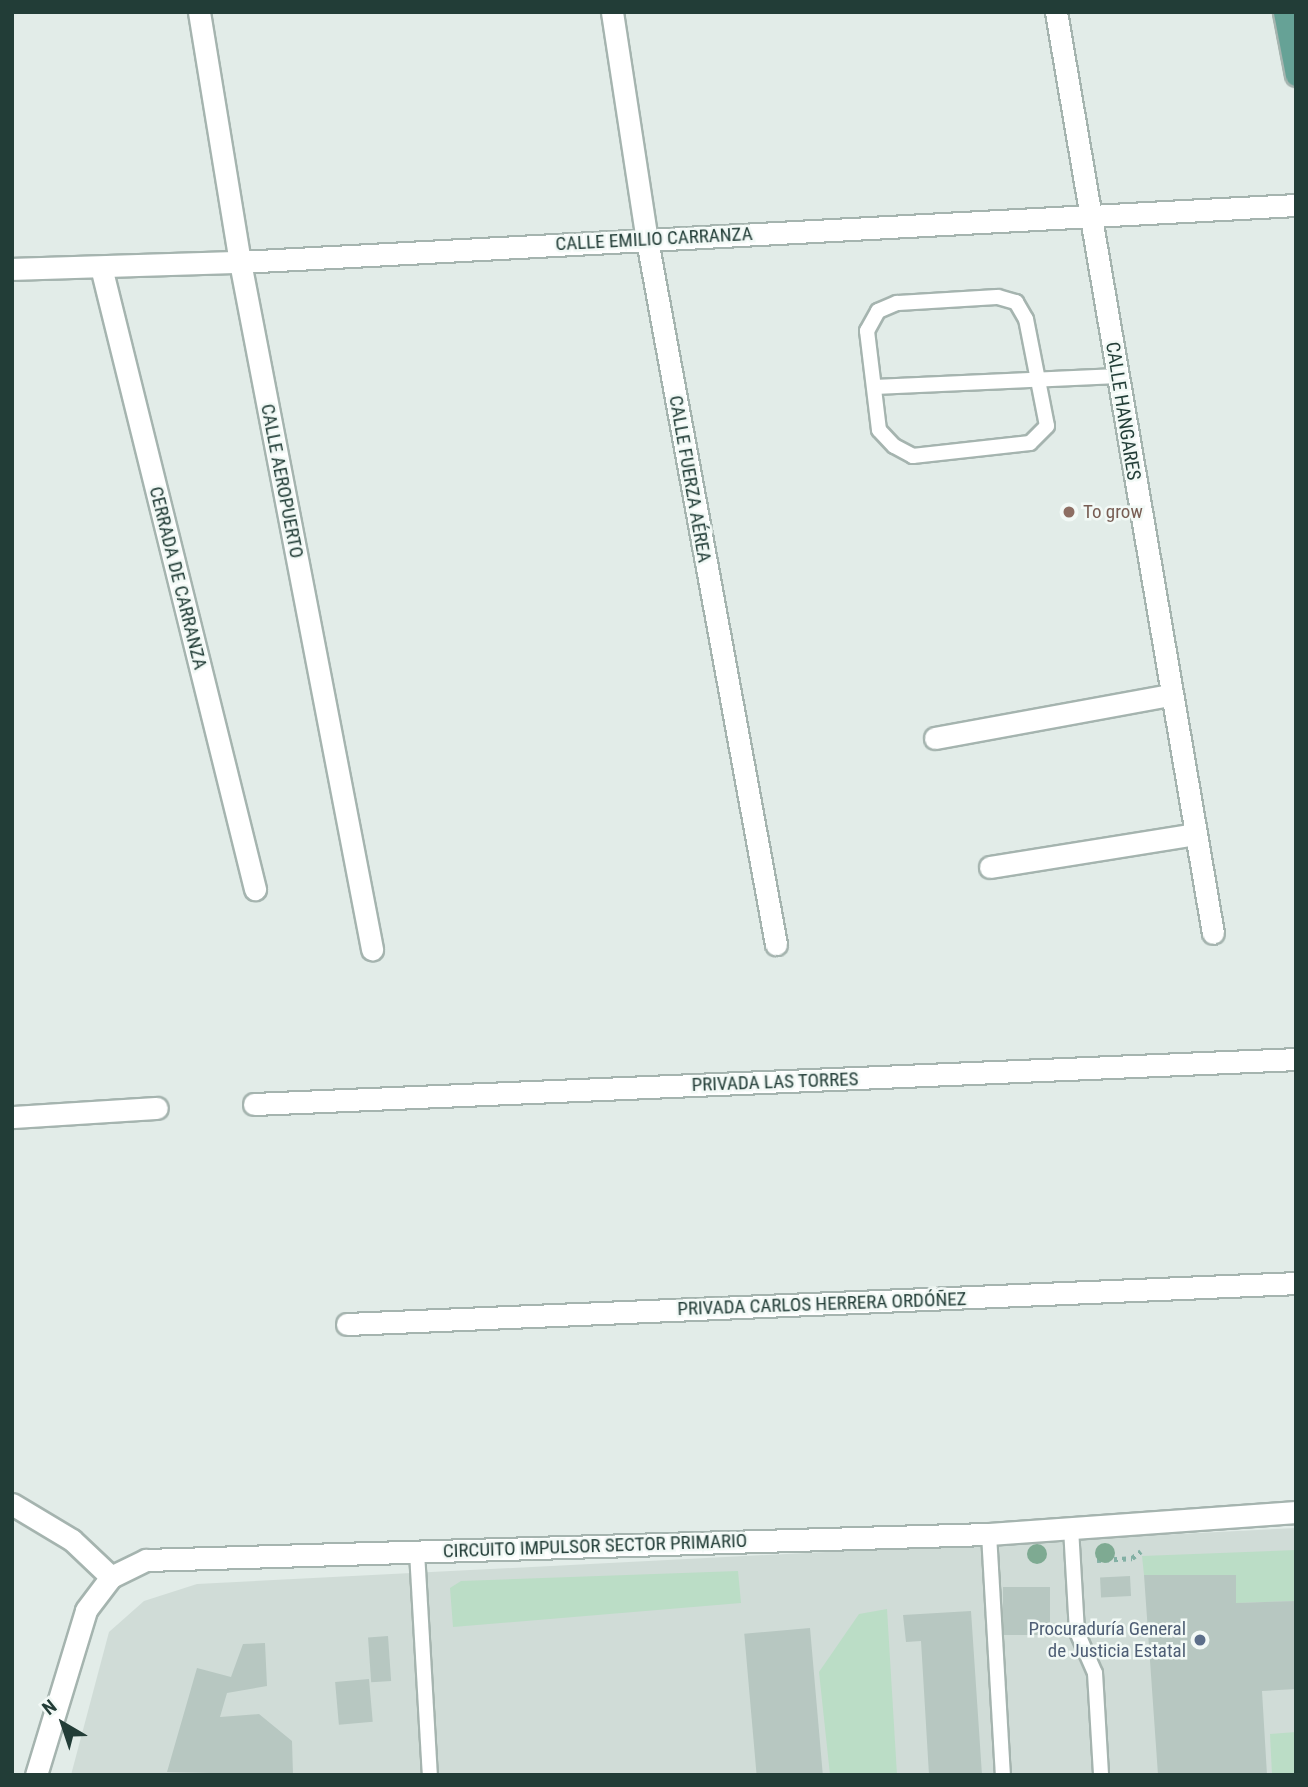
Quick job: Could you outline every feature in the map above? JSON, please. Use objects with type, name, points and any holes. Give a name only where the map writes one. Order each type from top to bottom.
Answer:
[{"type":"main road","points":[[1284,12],[1296,75]]},
{"type":"street","name":"CALLE AEROPUERTO","points":[[199,12],[240,262],[372,949]]},
{"type":"street","name":"CALLE FUERZA AÉREA","points":[[612,12],[647,240],[776,944]]},
{"type":"street","name":"CALLE HANGARES","points":[[1056,12],[1170,695],[1213,933]]},
{"type":"street","name":"CALLE EMILIO CARRANZA","points":[[12,269],[240,262],[1296,205]]},
{"type":"street","name":"CERRADA DE CARRANZA","points":[[101,267],[255,889]]},
{"type":"street","points":[[935,738],[1170,695]]},
{"type":"street","points":[[990,867],[1195,835]]},
{"type":"street","name":"PRIVADA LAS TORRES","points":[[254,1104],[1296,1059]]},
{"type":"street","points":[[13,1120],[157,1108]]},
{"type":"street","name":"PRIVADA CARLOS HERRERA ORDÓÑEZ","points":[[347,1324],[1296,1283]]},
{"type":"street","points":[[12,1504],[72,1540],[111,1577]]},
{"type":"street","name":"CIRCUITO IMPULSOR SECTOR PRIMARIO","points":[[36,1775],[86,1610],[111,1577],[146,1560],[989,1534],[1296,1511]]},
{"type":"lane","points":[[998,298],[1016,302],[1026,318],[1047,426],[1030,443],[913,456],[894,446],[880,430],[877,387],[867,331],[878,311],[897,303],[998,298]]},
{"type":"lane","points":[[877,387],[1117,376]]},
{"type":"lane","points":[[1070,1528],[1077,1632],[1095,1674],[1101,1775]]},
{"type":"lane","points":[[989,1534],[1003,1775]]},
{"type":"lane","points":[[417,1552],[430,1775]]},
{"type":"shaded area","points":[[1296,1528],[1296,1775],[71,1775],[109,1632],[144,1601],[197,1584]]},
{"type":"green space","points":[[1296,1550],[1296,1601],[1236,1603],[1235,1575],[1144,1575],[1142,1556]]},
{"type":"green space","points":[[738,1571],[741,1603],[453,1627],[450,1588],[461,1581]]},
{"type":"green space","points":[[887,1609],[897,1775],[830,1775],[819,1672],[859,1614]]},
{"type":"green space","points":[[1296,1732],[1295,1775],[1272,1775],[1270,1734]]},
{"type":"building","points":[[1144,1575],[1236,1575],[1236,1603],[1296,1601],[1296,1689],[1262,1691],[1267,1775],[1158,1775]]},
{"type":"building","points":[[1130,1576],[1131,1596],[1101,1598],[1100,1578]]},
{"type":"building","points":[[1003,1587],[1050,1587],[1050,1635],[1003,1635]]},
{"type":"building","points":[[971,1611],[982,1775],[929,1775],[921,1641],[906,1642],[903,1615]]},
{"type":"building","points":[[810,1628],[823,1774],[757,1775],[744,1634]]},
{"type":"building","points":[[388,1636],[391,1681],[371,1682],[368,1637]]},
{"type":"building","points":[[265,1643],[267,1686],[227,1693],[220,1717],[259,1714],[292,1741],[293,1775],[167,1772],[197,1668],[231,1677],[243,1644]]},
{"type":"building","points":[[369,1679],[373,1722],[339,1725],[335,1682]]},
{"type":"place","name":"To grow","points":[[1069,512]]},
{"type":"place","name":"Procuraduría General de Justicia Estatal","points":[[1200,1640]]}]
